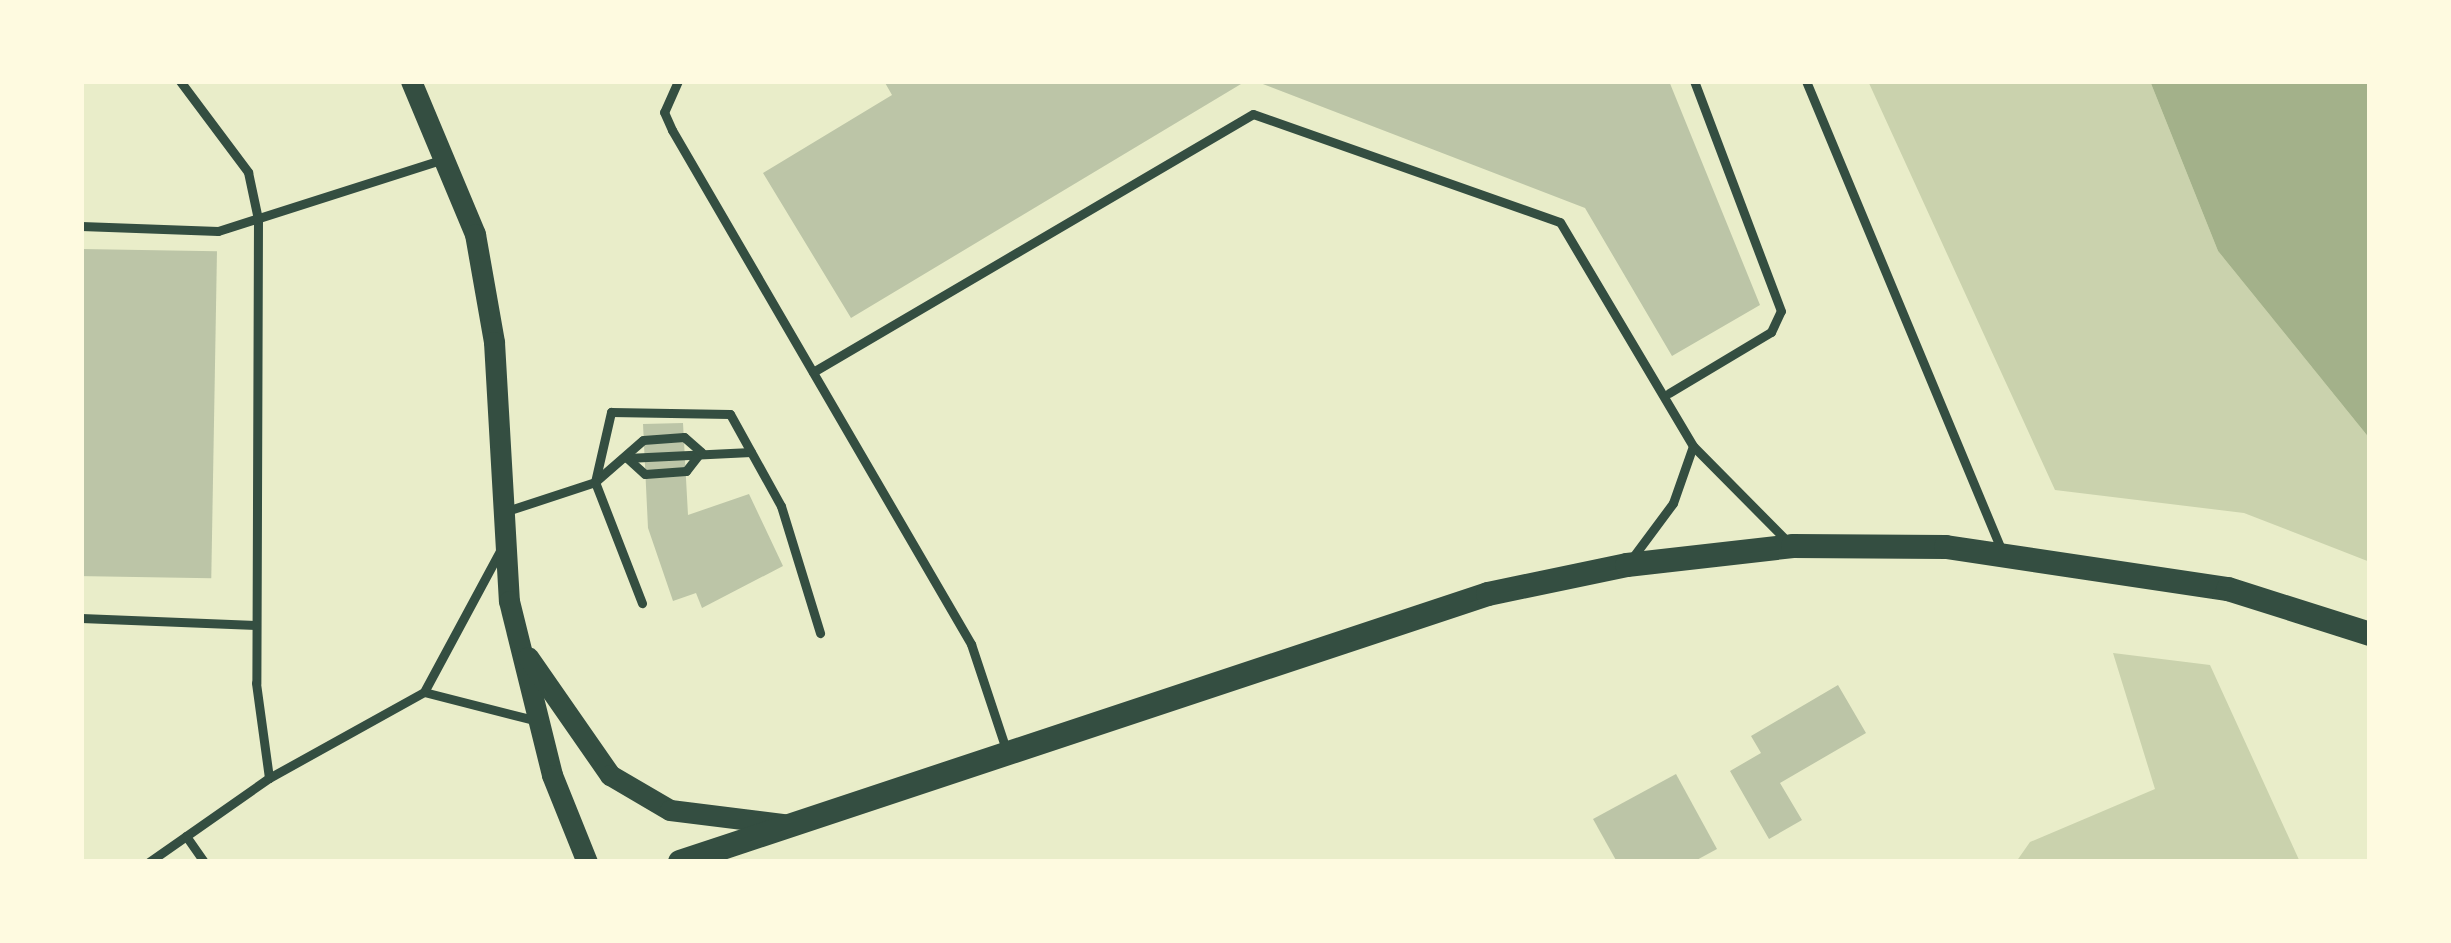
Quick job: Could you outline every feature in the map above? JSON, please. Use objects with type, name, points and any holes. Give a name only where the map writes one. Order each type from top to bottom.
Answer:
[{"type":"main road","points":[[680,862],[1488,595],[1628,565],[1792,547],[2003,554],[2228,589],[2370,634]]},
{"type":"street","points":[[411,81],[449,157],[494,342],[499,514],[517,638],[536,721],[587,862]]},
{"type":"street","points":[[517,638],[610,775],[670,810],[790,826]]},
{"type":"lane","points":[[180,81],[248,172],[258,219],[256,625],[268,778]]},
{"type":"lane","points":[[678,81],[664,112],[671,130],[971,644],[1008,754]]},
{"type":"lane","points":[[1669,393],[1771,332],[1781,311],[1694,81]]},
{"type":"lane","points":[[1806,81],[2003,554]]},
{"type":"lane","points":[[813,372],[1253,114],[1560,222],[1669,393],[1693,446],[1792,547]]},
{"type":"lane","points":[[81,226],[218,231],[449,157]]},
{"type":"lane","points":[[642,603],[595,482],[611,412],[730,414],[781,506],[820,633]]},
{"type":"lane","points":[[499,514],[595,482],[643,440],[684,437],[700,452]]},
{"type":"lane","points":[[1628,565],[1673,503],[1693,446]]},
{"type":"lane","points":[[627,458],[645,474],[686,471],[700,452]]},
{"type":"lane","points":[[627,458],[751,452]]},
{"type":"lane","points":[[149,862],[268,778],[424,692],[502,547]]},
{"type":"lane","points":[[81,618],[256,625]]},
{"type":"lane","points":[[424,692],[536,721]]},
{"type":"lane","points":[[186,836],[204,862]]},
{"type":"shaded area","points":[[1868,81],[2150,81],[2218,251],[2370,439],[2370,562],[2244,513],[2055,490]]},
{"type":"shaded area","points":[[2150,81],[2370,81],[2370,439],[2218,251]]},
{"type":"shaded area","points":[[2113,653],[2210,665],[2300,862],[2016,862],[2030,842],[2155,789]]},
{"type":"building","points":[[884,81],[1246,81],[851,318],[763,173],[892,95]]},
{"type":"building","points":[[1255,81],[1669,81],[1760,305],[1672,356],[1585,208]]},
{"type":"building","points":[[81,249],[217,251],[211,578],[81,576]]},
{"type":"building","points":[[683,423],[688,515],[749,494],[783,566],[702,608],[696,593],[673,601],[648,528],[643,424]]},
{"type":"building","points":[[1838,685],[1866,733],[1780,783],[1802,820],[1769,839],[1730,771],[1761,753],[1751,736]]},
{"type":"building","points":[[1676,774],[1717,849],[1693,862],[1617,862],[1593,819]]}]
